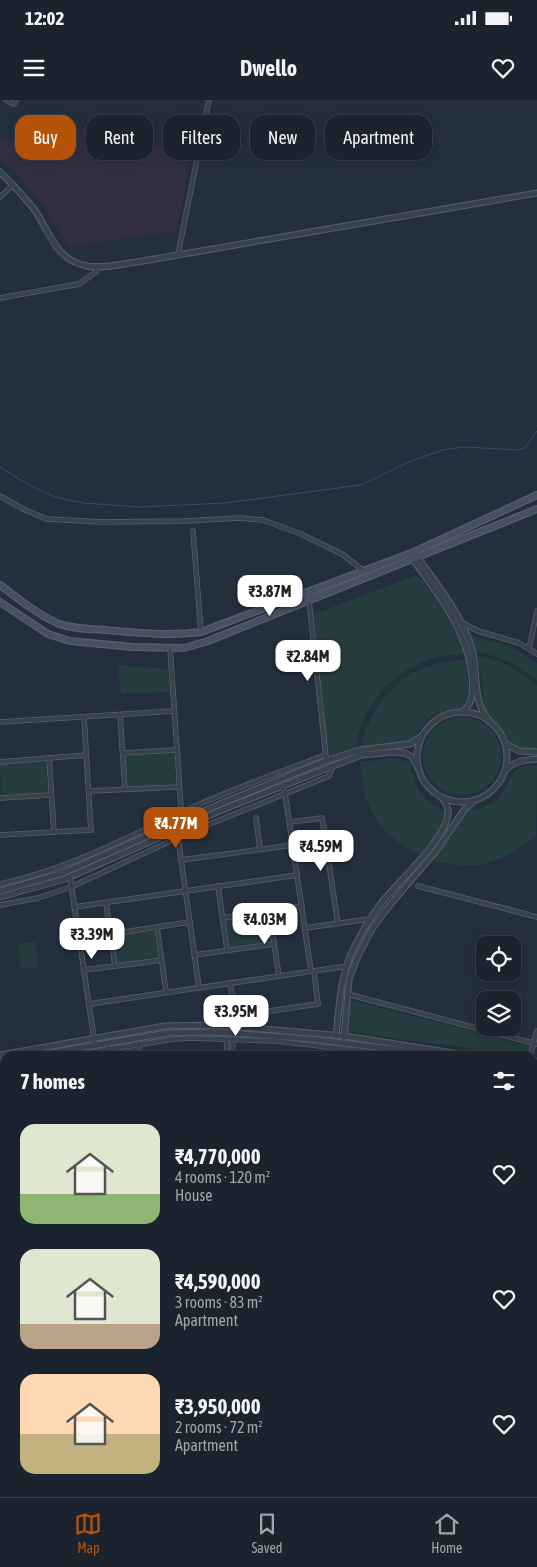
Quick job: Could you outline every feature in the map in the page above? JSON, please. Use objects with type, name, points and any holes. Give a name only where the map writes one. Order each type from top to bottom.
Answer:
[{"type":"main road","points":[[0,602],[48,634],[70,642],[184,648],[208,641],[309,600],[413,555],[537,495]]},
{"type":"main road","points":[[0,585],[35,611],[59,624],[78,628],[178,635],[201,632],[537,509]]},
{"type":"street","points":[[6,100],[14,104],[16,100]]},
{"type":"street","points":[[178,254],[209,100]]},
{"type":"street","points":[[0,172],[36,212],[53,244],[68,258],[85,266],[137,262],[537,193]]},
{"type":"street","points":[[0,198],[12,186]]},
{"type":"street","points":[[0,298],[79,284],[96,272],[98,266]]},
{"type":"street","points":[[0,496],[25,510],[47,519],[119,522],[240,518],[263,520],[301,534],[342,554],[364,571]]},
{"type":"street","points":[[193,531],[201,632]]},
{"type":"street","points":[[344,1043],[349,979],[357,958],[372,929],[388,906],[436,851],[464,810],[499,784],[507,759],[502,735],[480,709],[476,664],[472,646],[454,609],[413,555]]},
{"type":"street","points":[[413,555],[459,628],[467,648],[473,684],[472,699],[469,707],[463,711]]},
{"type":"street","points":[[309,600],[326,761]]},
{"type":"street","points":[[529,649],[537,611]]},
{"type":"street","points":[[460,621],[478,631],[519,643],[537,654]]},
{"type":"street","points":[[170,648],[182,821]]},
{"type":"street","points":[[0,722],[174,711]]},
{"type":"street","points":[[0,890],[63,873],[326,761],[360,750],[410,744],[422,736],[435,720],[450,713],[463,711],[478,714],[492,722]]},
{"type":"street","points":[[120,714],[125,789]]},
{"type":"street","points":[[0,835],[92,830],[84,717]]},
{"type":"street","points":[[417,766],[417,751],[422,736]]},
{"type":"street","points":[[505,743],[519,751],[537,752]]},
{"type":"street","points":[[123,753],[177,750]]},
{"type":"street","points":[[0,897],[70,877],[224,809],[361,755],[405,753],[412,757],[423,780],[432,791],[448,800],[473,802]]},
{"type":"street","points":[[0,762],[86,755]]},
{"type":"street","points":[[0,884],[61,868],[101,851],[181,812],[325,755]]},
{"type":"street","points":[[49,758],[54,832]]},
{"type":"street","points":[[505,770],[518,762],[537,759]]},
{"type":"street","points":[[0,905],[38,898],[71,887],[178,838],[328,776],[334,765]]},
{"type":"street","points":[[89,791],[179,787]]},
{"type":"street","points":[[230,983],[236,1016],[318,1004],[290,822],[285,793],[282,787]]},
{"type":"street","points":[[0,798],[52,795]]},
{"type":"street","points":[[334,1051],[343,976],[351,954],[370,919],[383,901],[430,847],[443,828],[448,816],[448,810],[447,803],[440,796]]},
{"type":"street","points":[[256,818],[260,849]]},
{"type":"street","points":[[290,822],[322,818],[338,924]]},
{"type":"street","points":[[177,830],[199,988]]},
{"type":"street","points":[[181,860],[293,845]]},
{"type":"street","points":[[74,907],[297,875]]},
{"type":"street","points":[[70,877],[95,1045]]},
{"type":"street","points":[[218,886],[227,950]]},
{"type":"street","points":[[418,886],[537,917]]},
{"type":"street","points":[[106,903],[115,966]]},
{"type":"street","points":[[223,918],[302,906]]},
{"type":"street","points":[[269,911],[279,976]]},
{"type":"street","points":[[305,928],[370,919]]},
{"type":"street","points":[[111,934],[190,922]]},
{"type":"street","points":[[157,927],[166,992]]},
{"type":"street","points":[[194,955],[274,944]]},
{"type":"street","points":[[84,970],[162,960]]},
{"type":"street","points":[[89,1004],[347,966]]},
{"type":"street","points":[[347,994],[535,1044],[537,1031]]},
{"type":"street","points":[[22,1051],[165,1026],[218,1025],[336,1035],[440,1051]]},
{"type":"street","points":[[61,1051],[166,1033],[215,1032],[374,1051]]},
{"type":"street","points":[[101,1051],[173,1039],[233,1039],[277,1041],[328,1047],[344,1043],[408,1051]]},
{"type":"street","points":[[226,1039],[227,1051]]},
{"type":"street","points":[[232,1051],[233,1039]]},
{"type":"street","points":[[108,1043],[108,1050]]},
{"type":"street","points":[[138,1044],[139,1051]]},
{"type":"street","points":[[131,1046],[132,1051]]},
{"type":"shaded area","points":[[76,128],[86,130],[86,160],[153,160],[153,145],[163,147],[163,160],[191,160],[176,231],[69,246],[44,207],[13,169],[0,158],[0,142],[3,138],[15,144],[15,160],[76,160]]},
{"type":"green space","points":[[417,575],[444,612],[464,654],[447,655],[421,662],[394,680],[372,704],[359,733],[355,749],[328,759],[314,614]]},
{"type":"green space","points":[[468,633],[480,639],[507,646],[525,655],[537,664],[537,680],[508,662],[475,651]]},
{"type":"green space","points":[[476,656],[501,662],[524,675],[537,686],[537,749],[524,749],[511,745],[500,728],[483,711],[482,678]]},
{"type":"green space","points":[[465,660],[468,678],[469,693],[466,704],[432,716],[409,742],[361,748],[369,724],[381,702],[398,683],[424,668]]},
{"type":"green space","points":[[118,665],[168,669],[170,692],[121,694]]},
{"type":"green space","points":[[454,717],[470,717],[484,723],[495,734],[501,748],[501,764],[495,778],[484,789],[470,795],[454,795],[440,789],[429,778],[423,764],[423,748],[429,734],[440,723]]},
{"type":"green space","points":[[174,753],[176,784],[128,787],[126,756]]},
{"type":"green space","points":[[394,758],[410,762],[414,780],[421,793],[430,802],[446,812],[440,829],[420,855],[393,838],[383,828],[375,818],[365,794],[360,762]]},
{"type":"green space","points":[[46,761],[48,793],[1,795],[0,764]]},
{"type":"green space","points":[[537,766],[536,837],[504,857],[484,864],[465,865],[433,861],[466,811],[490,804],[500,796],[511,776],[520,768]]},
{"type":"green space","points":[[266,915],[270,941],[230,947],[226,921]]},
{"type":"green space","points":[[154,931],[158,957],[118,963],[114,936]]},
{"type":"green space","points":[[35,942],[38,967],[21,969],[18,944]]},
{"type":"green space","points":[[350,1000],[476,1032],[476,1036],[490,1036],[529,1046],[528,1051],[481,1051],[348,1032]]},
{"type":"waterway","points":[[0,467],[27,484],[55,497],[83,503],[139,507],[225,503],[361,485],[411,461],[443,450],[464,447],[516,450],[525,448],[537,431]]}]
